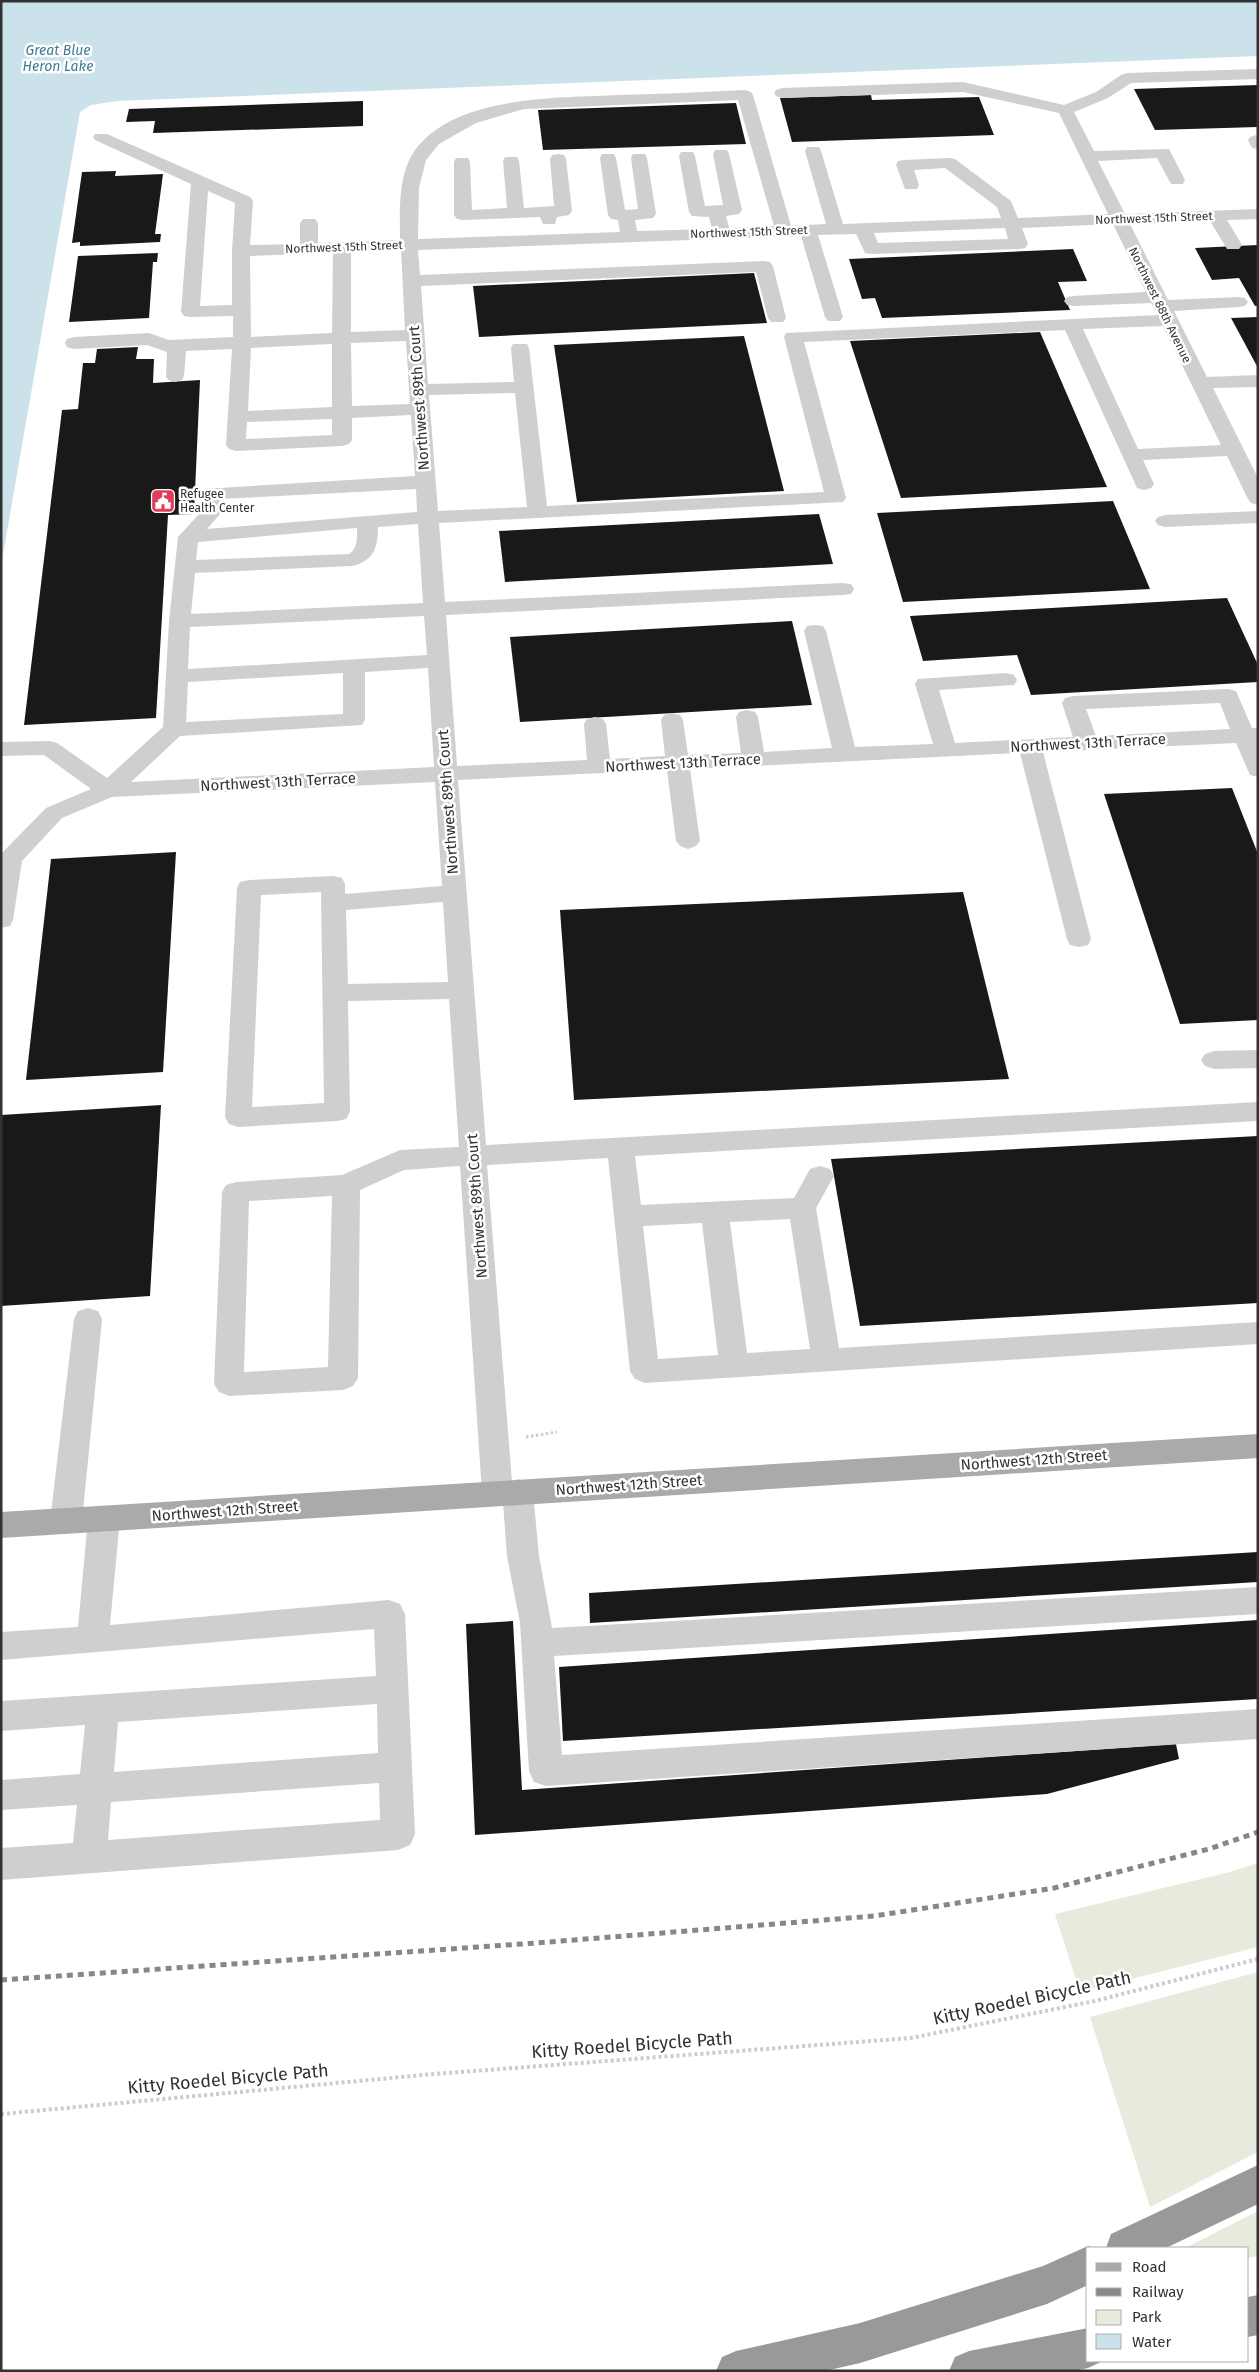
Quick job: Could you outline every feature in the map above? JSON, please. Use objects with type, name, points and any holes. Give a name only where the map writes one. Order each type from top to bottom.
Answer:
[{"type":"highway","points":[[1127,2247],[1258,2184]]},
{"type":"highway","points":[[736,2371],[860,2343],[1047,2284],[1086,2266]]},
{"type":"highway","points":[[969,2371],[1086,2348]]},
{"type":"main road","name":"Northwest 12th Street","points":[[1,1525],[1258,1446]]},
{"type":"street","points":[[782,92],[963,87],[1064,110],[1102,95],[1127,78],[1258,74]]},
{"type":"street","name":"Northwest 89th Court","points":[[784,231],[745,96],[524,104],[495,110],[451,128],[424,148],[420,155],[408,205],[419,400],[474,1156],[507,1492],[536,1623],[546,1771],[1258,1724]]},
{"type":"street","name":"Northwest 88th Avenue","points":[[1064,110],[1233,450],[1251,471],[1258,499]]},
{"type":"street","points":[[101,137],[244,201],[241,251],[242,343],[236,445],[342,440],[342,246]]},
{"type":"street","points":[[813,151],[836,229]]},
{"type":"street","points":[[1088,156],[1162,152],[1177,180]]},
{"type":"street","points":[[688,156],[698,212],[733,210],[721,154]]},
{"type":"street","points":[[608,158],[617,215],[625,215],[647,214],[639,158]]},
{"type":"street","points":[[462,162],[463,215],[563,211],[558,159]]},
{"type":"street","points":[[511,162],[516,213]]},
{"type":"street","points":[[911,185],[904,165],[949,163],[1005,205],[1012,223]]},
{"type":"street","points":[[200,181],[190,312],[243,310]]},
{"type":"street","points":[[716,211],[716,268]]},
{"type":"street","points":[[547,212],[551,239]]},
{"type":"street","points":[[479,214],[480,242]]},
{"type":"street","name":"Northwest 15th Street","points":[[241,251],[863,228],[871,250],[1019,244],[1012,223],[1258,214]]},
{"type":"street","points":[[625,215],[630,236]]},
{"type":"street","points":[[1216,216],[1233,245]]},
{"type":"street","points":[[309,223],[309,248]]},
{"type":"street","points":[[808,230],[834,318]]},
{"type":"street","points":[[601,238],[606,272]]},
{"type":"street","points":[[411,281],[764,266],[777,318]]},
{"type":"street","points":[[1073,300],[1162,308]]},
{"type":"street","points":[[188,537],[368,522],[836,498],[793,337],[1071,324],[1162,308],[1239,302]]},
{"type":"street","points":[[1071,324],[1144,484]]},
{"type":"street","points":[[74,343],[149,339],[168,346],[415,335]]},
{"type":"street","points":[[175,376],[178,345]]},
{"type":"street","points":[[520,348],[538,513]]},
{"type":"street","points":[[1200,384],[1258,381]]},
{"type":"street","points":[[238,417],[342,412],[524,387]]},
{"type":"street","points":[[1130,455],[1233,450]]},
{"type":"street","points":[[174,729],[180,620],[188,537],[210,514],[210,493],[425,482]]},
{"type":"street","points":[[1164,521],[1258,517]]},
{"type":"street","points":[[184,567],[352,560],[360,558],[366,551],[368,522]]},
{"type":"street","points":[[180,620],[842,589]]},
{"type":"street","points":[[815,631],[845,755]]},
{"type":"street","points":[[177,676],[438,661]]},
{"type":"street","points":[[1,920],[10,859],[54,813],[108,790],[174,729],[354,720],[354,666]]},
{"type":"street","points":[[946,750],[926,684],[1006,680]]},
{"type":"street","points":[[1086,743],[1073,703],[1228,696],[1251,735],[1258,770]]},
{"type":"street","points":[[747,717],[754,759]]},
{"type":"street","points":[[672,720],[688,841]]},
{"type":"street","points":[[595,724],[599,767]]},
{"type":"street","name":"Northwest 13th Terrace","points":[[108,790],[1251,735]]},
{"type":"street","points":[[1030,746],[1079,939]]},
{"type":"street","points":[[3,749],[49,748],[108,790]]},
{"type":"street","points":[[333,884],[335,993],[337,1112],[238,1116],[249,888],[333,884]]},
{"type":"street","points":[[333,903],[455,893]]},
{"type":"street","points":[[335,993],[462,990]]},
{"type":"street","points":[[1214,1060],[1258,1058]]},
{"type":"street","points":[[346,1184],[343,1378],[228,1384],[236,1192],[346,1184],[400,1160],[1258,1111]]},
{"type":"street","points":[[621,1148],[645,1371],[1258,1333]]},
{"type":"street","points":[[820,1176],[802,1208],[826,1360]]},
{"type":"street","points":[[628,1216],[802,1208]]},
{"type":"street","points":[[715,1212],[734,1366]]},
{"type":"street","points":[[66,1521],[88,1319]]},
{"type":"street","points":[[93,1640],[104,1518]]},
{"type":"street","points":[[537,1643],[1258,1600]]},
{"type":"street","points":[[1,1646],[93,1640],[389,1614],[398,1834],[1,1864]]},
{"type":"street","points":[[1,1716],[393,1689]]},
{"type":"street","points":[[90,1857],[102,1709]]},
{"type":"street","points":[[1,1795],[395,1767]]},
{"type":"path","name":"Kitty Roedel Bicycle Path","points":[[1,2114],[434,2074],[911,2038],[1095,2001],[1258,1959]]},
{"type":"green space","points":[[1258,1863],[1258,1947],[1080,1992],[1055,1914],[1230,1872]]},
{"type":"green space","points":[[1258,1972],[1258,2152],[1150,2207],[1090,2017]]},
{"type":"green space","points":[[1258,2211],[1258,2256],[1249,2258],[1249,2247],[1187,2247]]},
{"type":"water","name":"Great Blue Heron Lake","points":[[1,1],[1258,1],[1258,56],[117,101],[91,105],[80,112],[1,566]]},
{"type":"building","points":[[1258,85],[1258,127],[1155,130],[1134,89]]},
{"type":"building","points":[[871,95],[872,100],[979,97],[994,135],[792,142],[780,98]]},
{"type":"building","points":[[363,101],[363,126],[153,133],[155,121],[126,122],[129,109]]},
{"type":"building","points":[[736,103],[746,144],[543,150],[538,110]]},
{"type":"building","points":[[116,171],[115,176],[163,174],[155,234],[161,234],[160,242],[80,246],[80,242],[72,243],[82,172]]},
{"type":"building","points":[[1258,245],[1258,306],[1255,306],[1239,278],[1212,280],[1195,248]]},
{"type":"building","points":[[1073,249],[1087,281],[1058,282],[1070,310],[882,318],[875,298],[862,299],[849,259]]},
{"type":"building","points":[[158,253],[157,262],[153,262],[149,318],[69,322],[78,256]]},
{"type":"building","points":[[754,273],[767,323],[479,337],[473,286]]},
{"type":"building","points":[[1258,317],[1258,368],[1231,318]]},
{"type":"building","points":[[1040,332],[1107,487],[901,498],[850,341]]},
{"type":"building","points":[[744,336],[784,491],[577,502],[554,345]]},
{"type":"building","points":[[138,347],[136,359],[154,359],[153,383],[200,380],[194,514],[168,515],[156,718],[24,725],[62,410],[78,409],[83,363],[95,363],[97,349]]},
{"type":"building","points":[[1113,501],[1150,589],[903,602],[877,513]]},
{"type":"building","points":[[819,514],[833,564],[505,582],[499,531]]},
{"type":"building","points":[[1227,598],[1258,665],[1258,682],[1031,695],[1017,655],[923,661],[910,616]]},
{"type":"building","points":[[792,621],[812,705],[520,722],[510,637]]},
{"type":"building","points":[[1232,788],[1258,854],[1258,1020],[1180,1024],[1104,794]]},
{"type":"building","points":[[176,852],[163,1072],[26,1080],[51,859]]},
{"type":"building","points":[[963,892],[1009,1079],[574,1100],[560,910]]},
{"type":"building","points":[[161,1105],[150,1296],[1,1306],[1,1115]]},
{"type":"building","points":[[1258,1136],[1258,1303],[860,1326],[831,1159]]},
{"type":"building","points":[[1258,1552],[1258,1582],[590,1623],[589,1593]]},
{"type":"building","points":[[1258,1620],[1258,1699],[563,1741],[559,1667]]},
{"type":"building","points":[[513,1621],[522,1790],[1176,1744],[1179,1759],[1047,1794],[475,1835],[466,1624]]},
{"type":"railway","points":[[1,1980],[536,1943],[874,1916],[1054,1888],[1209,1849],[1258,1832]]},
{"type":"place","name":"Refugee Health Center","points":[[163,501]]}]
